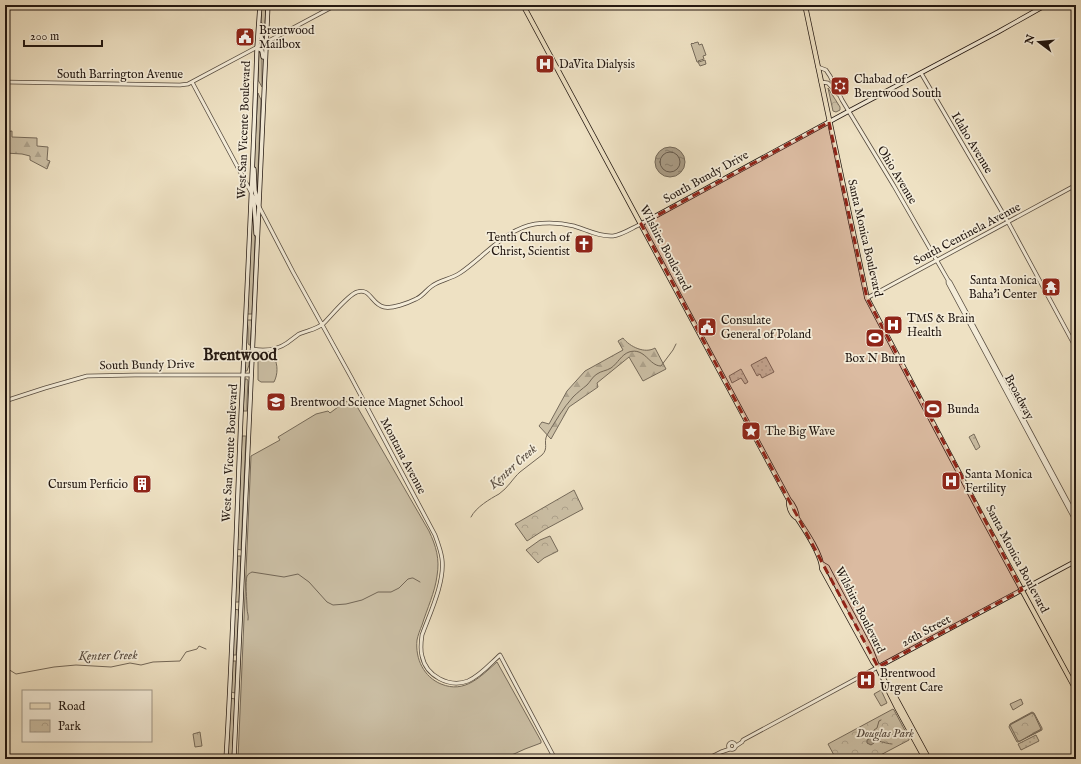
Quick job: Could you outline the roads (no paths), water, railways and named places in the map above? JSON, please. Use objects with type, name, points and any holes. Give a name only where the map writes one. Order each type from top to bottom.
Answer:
[{"type":"main road","name":"West San Vicente Boulevard","points":[[226,759],[260,5]]},
{"type":"main road","name":"West San Vicente Boulevard","points":[[234,759],[265,43],[268,5]]},
{"type":"main road","name":"Wilshire Boulevard","points":[[523,5],[797,514],[797,518],[812,542],[822,564],[822,569],[873,662],[878,667],[891,689],[925,759]]},
{"type":"main road","name":"Santa Monica Boulevard","points":[[805,5],[866,298],[1076,690]]},
{"type":"main road","name":"South Bundy Drive","points":[[641,224],[1046,5]]},
{"type":"main road","points":[[259,14],[261,23],[260,36],[265,43]]},
{"type":"main road","points":[[257,47],[262,53],[264,81]]},
{"type":"main road","points":[[253,158],[258,206]]},
{"type":"main road","points":[[251,192],[254,202],[255,231],[257,239]]},
{"type":"main road","points":[[244,356],[252,349],[248,347],[245,340]]},
{"type":"main road","name":"26th Street","points":[[878,667],[1076,561]]},
{"type":"main road","name":"Wilshire Boulevard","points":[[907,721],[929,759]]},
{"type":"street","name":"South Barrington Avenue","points":[[5,82],[180,85],[192,82],[336,5]]},
{"type":"street","name":"Ohio Avenue","points":[[818,67],[826,70],[828,73],[842,100],[937,260]]},
{"type":"street","name":"Idaho Avenue","points":[[920,73],[1008,222],[1076,348]]},
{"type":"street","name":"Montana Avenue","points":[[192,82],[435,535],[442,560],[441,576],[440,585],[422,635],[420,649],[424,663],[432,674],[438,678],[456,683],[464,682],[473,678],[500,656],[555,759]]},
{"type":"street","name":"Ohio Avenue","points":[[821,82],[828,83],[842,100]]},
{"type":"street","name":"South Centinela Avenue","points":[[866,298],[1076,186]]},
{"type":"street","name":"South Bundy Drive","points":[[252,349],[265,350],[278,348],[298,335],[312,330],[322,324],[349,297],[357,292],[363,291],[368,293],[376,304],[386,308],[416,299],[422,296],[434,285],[450,279],[461,272],[510,234],[526,227],[544,223],[562,224],[601,235],[614,236],[641,224]]},
{"type":"street","name":"Broadway","points":[[937,260],[1076,517]]},
{"type":"street","name":"Broadway","points":[[948,280],[948,283],[1076,522]]},
{"type":"street","name":"South Bundy Drive","points":[[5,401],[75,379],[91,376],[251,375]]},
{"type":"street","name":"26th Street","points":[[735,744],[742,742],[742,740],[878,667]]},
{"type":"street","points":[[707,759],[730,748],[734,749],[735,744],[730,743],[730,748]]},
{"type":"water","points":[[670,147],[680,152],[685,162],[680,172],[670,177],[660,172],[655,162],[660,152]]},
{"type":"water","points":[[874,733],[879,740],[878,742],[875,741],[871,745],[867,743],[867,740]]},
{"type":"waterway","name":"Kenter Creek","points":[[471,517],[473,513],[502,492],[520,472],[542,455],[546,448],[547,435],[559,415],[573,397],[596,375],[611,368],[626,353],[634,351],[643,354],[653,363],[661,366],[676,344]]},
{"type":"waterway","name":"Kenter Creek","points":[[248,620],[246,579],[252,572],[284,577],[298,574],[309,582],[327,602],[333,605],[346,604],[362,600],[378,592],[391,592],[399,588],[408,579],[413,578],[420,582]]},
{"type":"waterway","name":"Kenter Creek","points":[[5,670],[8,669],[16,674],[54,667],[76,665],[111,667],[130,663],[141,665],[153,662],[180,661],[186,652],[197,649],[199,646],[206,649]]},
{"type":"waterway","points":[[874,733],[874,730],[877,728],[879,721],[881,720]]},
{"type":"waterway","points":[[879,741],[892,744]]},
{"type":"place","name":"Brentwood Mailbox","points":[[245,37]]},
{"type":"place","name":"DaVita Dialysis","points":[[545,64]]},
{"type":"place","name":"Chabad of Brentwood South","points":[[840,86]]},
{"type":"place","name":"Tenth Church of Christ, Scientist","points":[[584,244]]},
{"type":"place","name":"Santa Monica Baha'i Center","points":[[1051,287]]},
{"type":"place","name":"TMS & Brain Health","points":[[893,325]]},
{"type":"place","name":"Consulate General of Poland","points":[[707,327]]},
{"type":"place","name":"Box N Burn","points":[[875,338]]},
{"type":"place","name":"Brentwood Science Magnet School","points":[[276,402]]},
{"type":"place","name":"Bunda","points":[[933,409]]},
{"type":"place","name":"The Big Wave","points":[[751,431]]},
{"type":"place","name":"Santa Monica Fertility","points":[[951,481]]},
{"type":"place","name":"Cursum Perficio","points":[[142,484]]},
{"type":"place","name":"Brentwood Urgent Care","points":[[866,680]]},
{"type":"district","name":"Brentwood","points":[[240,356]]},
{"type":"park label","name":"Douglas Park","points":[[885,733]]}]
